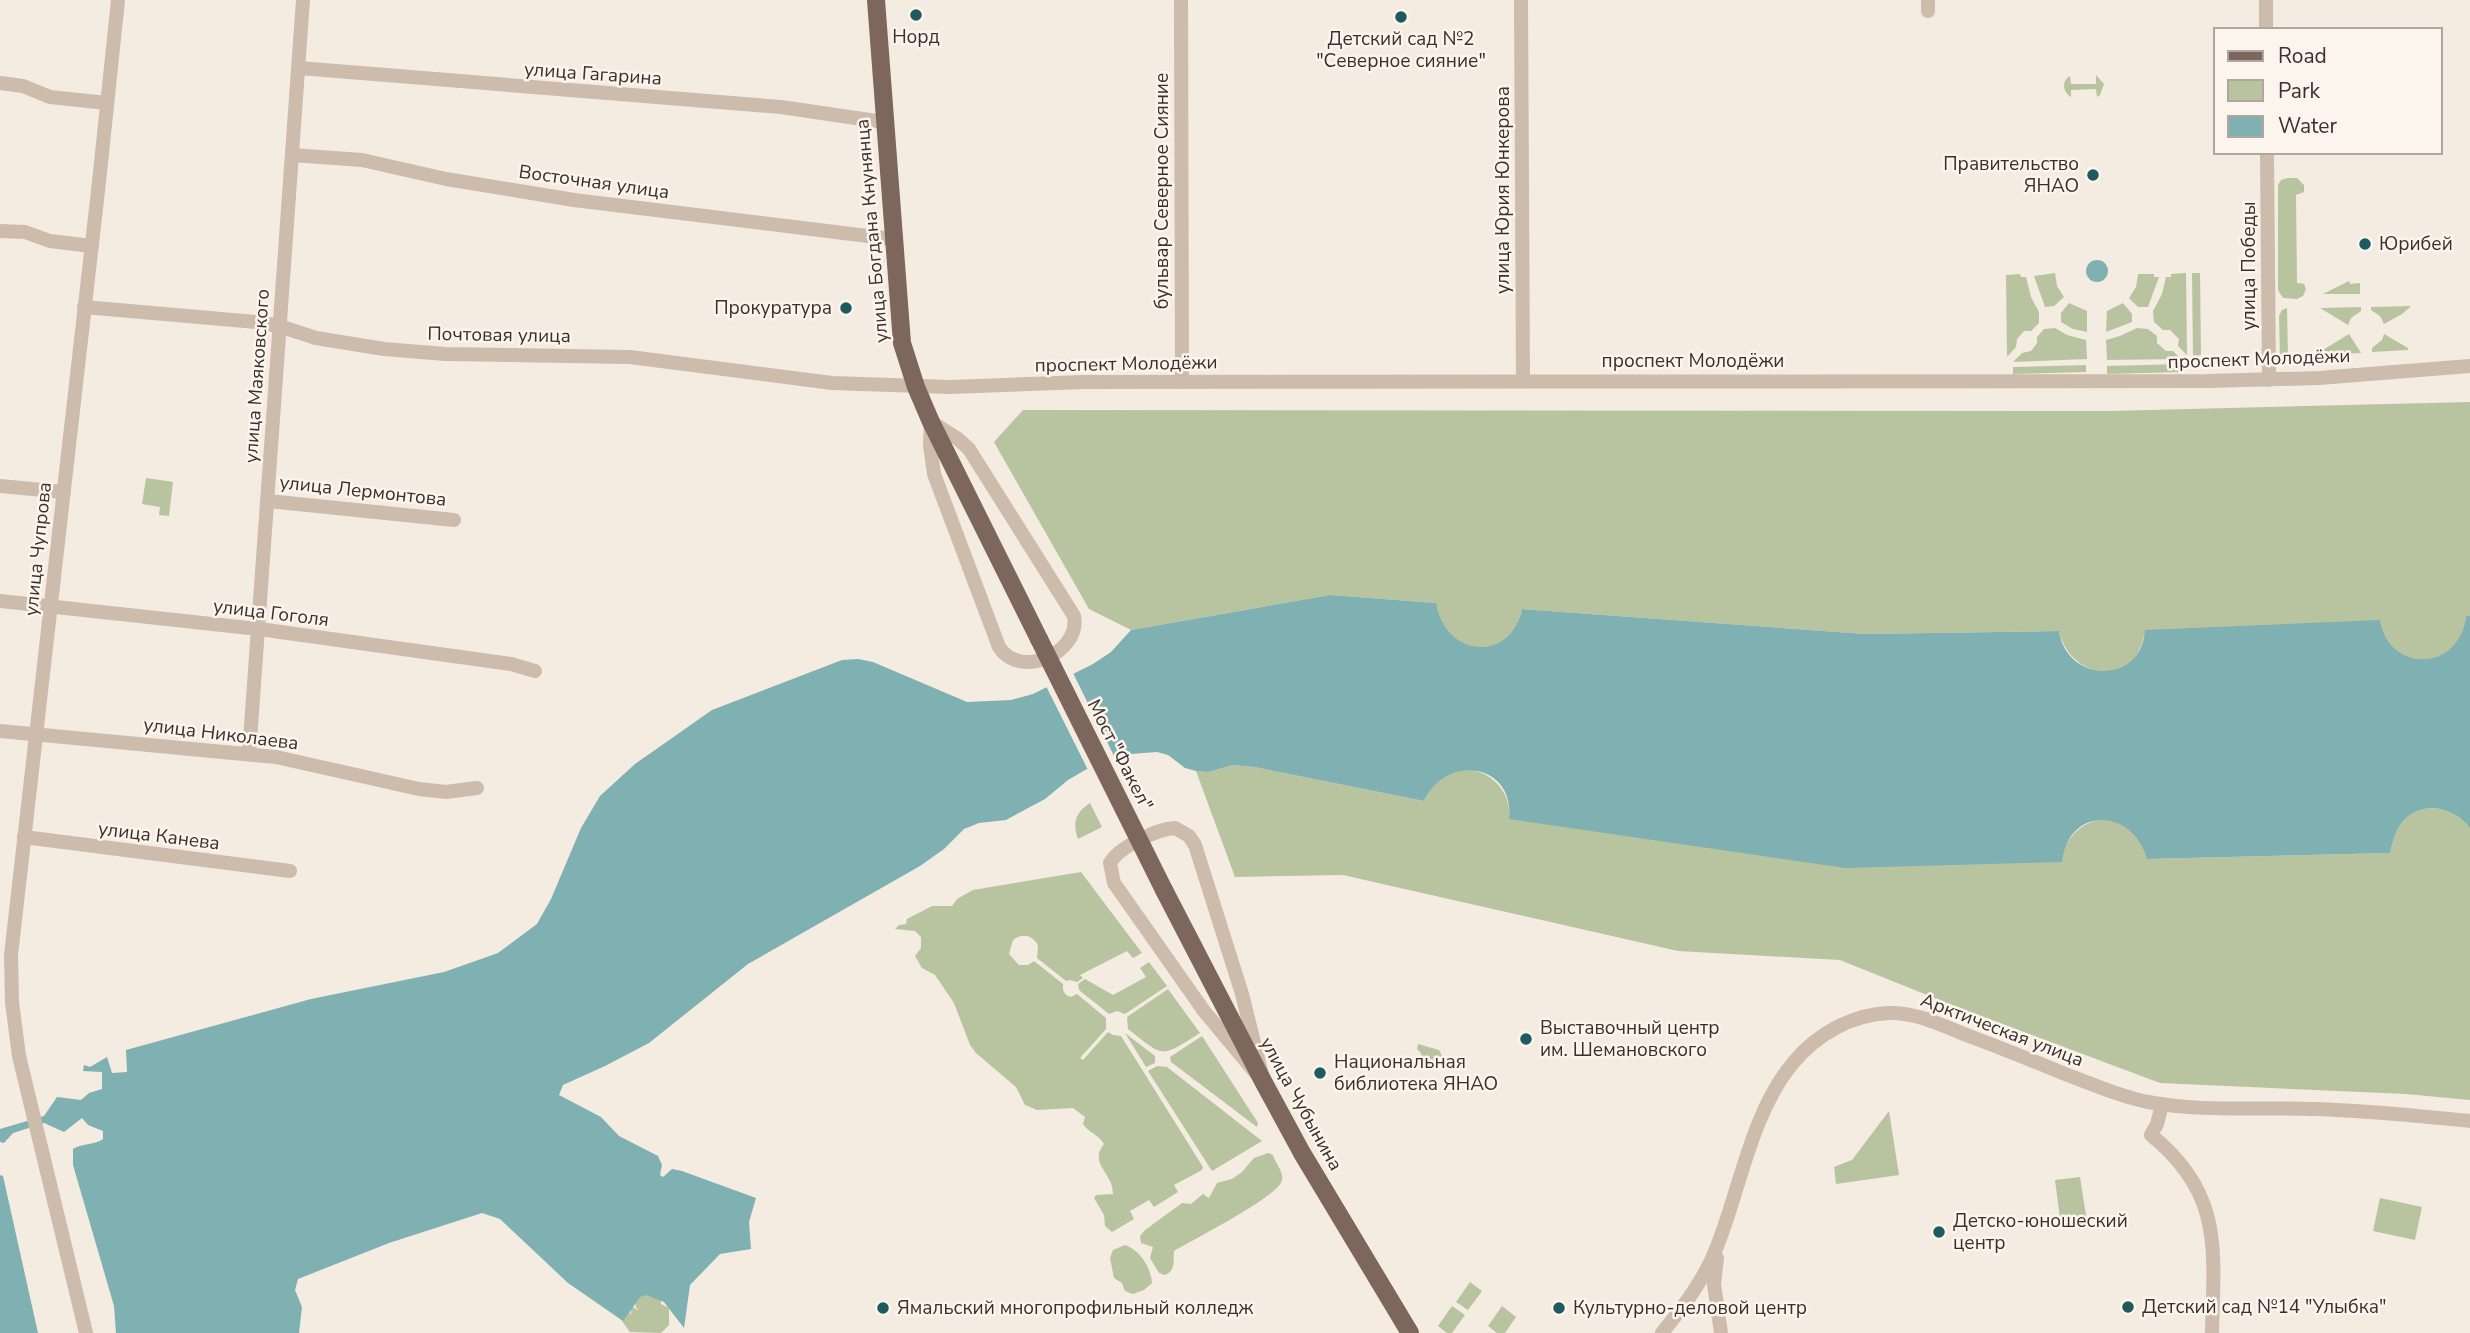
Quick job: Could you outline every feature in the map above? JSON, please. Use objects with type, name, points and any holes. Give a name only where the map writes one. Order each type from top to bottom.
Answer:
[{"type":"main road","name":"улица Богдана Кнунянца","points":[[876,0],[892,239],[902,343],[931,422],[1039,639]]},
{"type":"main road","name":"Мост \"Факел\"","points":[[1039,639],[1164,890]]},
{"type":"main road","name":"улица Чубынина","points":[[1164,890],[1302,1153],[1410,1333]]},
{"type":"street","name":"улица Чупрова","points":[[86,1333],[15,1031],[11,979],[13,930],[118,0]]},
{"type":"street","name":"улица Маяковского","points":[[249,754],[303,0]]},
{"type":"street","name":"бульвар Северное Сияние","points":[[1181,0],[1182,382]]},
{"type":"street","name":"улица Юрия Юнкерова","points":[[1521,0],[1523,381]]},
{"type":"street","points":[[2266,0],[2266,28]]},
{"type":"street","name":"улица Гагарина","points":[[299,68],[781,107],[884,122]]},
{"type":"street","points":[[0,83],[23,86],[50,97],[107,103]]},
{"type":"street","name":"улица Победы","points":[[2267,154],[2269,380]]},
{"type":"street","name":"Восточная улица","points":[[292,155],[362,160],[446,179],[574,200],[892,239]]},
{"type":"street","points":[[0,231],[25,232],[50,242],[92,246]]},
{"type":"street","name":"Почтовая улица","points":[[84,307],[257,322],[316,338],[384,349],[446,354],[630,357],[781,378],[916,387]]},
{"type":"street","name":"проспект Молодёжи","points":[[916,387],[1182,382],[2269,380],[2470,366]]},
{"type":"street","points":[[931,422],[969,449],[1074,616],[1075,632],[1061,649],[1028,663],[1010,660],[999,647],[934,474],[930,445],[931,422]]},
{"type":"street","points":[[0,486],[64,492]]},
{"type":"street","name":"улица Лермонтова","points":[[268,501],[454,520]]},
{"type":"street","name":"улица Гоголя","points":[[0,601],[259,629],[511,664],[535,671]]},
{"type":"street","name":"улица Николаева","points":[[0,731],[276,757],[419,789],[446,792],[477,788]]},
{"type":"street","points":[[1166,829],[1183,831],[1195,845],[1242,994],[1264,1083],[1204,1011],[1114,883],[1110,863],[1119,852],[1166,829]]},
{"type":"street","name":"улица Канева","points":[[24,837],[290,871]]},
{"type":"street","name":"Арктическая улица","points":[[1662,1333],[1701,1279],[1723,1231],[1749,1149],[1779,1082],[1815,1041],[1839,1025],[1855,1020],[1887,1013],[1928,1019],[2108,1091],[2162,1105],[2186,1108],[2311,1109],[2470,1121]]},
{"type":"street","points":[[2162,1105],[2151,1135],[2179,1161],[2192,1178],[2209,1217],[2215,1268],[2212,1333]]},
{"type":"street","points":[[1721,1333],[1713,1283],[1723,1231]]},
{"type":"green space","points":[[2096,75],[2104,84],[2097,97],[2096,89],[2071,90],[2071,97],[2066,92],[2064,84],[2070,76],[2071,84],[2096,84]]},
{"type":"green space","points":[[2297,178],[2304,185],[2304,192],[2296,195],[2297,283],[2304,284],[2306,289],[2303,296],[2297,299],[2283,298],[2278,290],[2278,185],[2281,180]]},
{"type":"green space","points":[[2055,273],[2057,286],[2064,297],[2054,306],[2045,307],[2034,276]]},
{"type":"green space","points":[[2186,273],[2187,355],[2178,346],[2179,339],[2170,330],[2163,330],[2154,322],[2153,311],[2162,294],[2166,277]]},
{"type":"green space","points":[[2192,273],[2200,273],[2201,355],[2193,356]]},
{"type":"green space","points":[[2020,274],[2021,277],[2026,277],[2031,297],[2039,312],[2039,323],[2031,331],[2024,331],[2007,357],[2006,275]]},
{"type":"green space","points":[[2138,274],[2154,274],[2154,277],[2159,277],[2148,307],[2138,307],[2129,298],[2136,287]]},
{"type":"green space","points":[[2349,281],[2350,284],[2360,283],[2360,294],[2323,294]]},
{"type":"green space","points":[[2069,303],[2087,311],[2087,332],[2073,329],[2061,322],[2061,313]]},
{"type":"green space","points":[[2123,303],[2132,314],[2132,322],[2106,332],[2107,311]]},
{"type":"green space","points":[[2411,306],[2384,324],[2380,316],[2371,310],[2371,307]]},
{"type":"green space","points":[[2361,307],[2361,311],[2351,318],[2348,325],[2320,308]]},
{"type":"green space","points":[[2287,308],[2288,358],[2280,359],[2279,316],[2282,310]]},
{"type":"green space","points":[[2055,328],[2067,335],[2086,340],[2087,359],[2013,362],[2022,353],[2031,351],[2044,329]]},
{"type":"green space","points":[[2137,328],[2148,329],[2157,336],[2157,343],[2166,351],[2173,351],[2181,359],[2107,360],[2106,340]]},
{"type":"green space","points":[[2349,334],[2361,353],[2320,355],[2323,350]]},
{"type":"green space","points":[[2384,334],[2408,350],[2372,352],[2372,348],[2382,340]]},
{"type":"green space","points":[[2182,364],[2182,372],[2107,374],[2107,366]]},
{"type":"green space","points":[[2086,365],[2086,372],[2013,374],[2013,367]]},
{"type":"green space","points":[[2470,402],[2470,616],[2466,617],[2461,635],[2451,648],[2439,656],[2424,660],[2410,658],[2396,650],[2386,638],[2380,621],[2144,636],[2138,653],[2128,664],[2116,670],[2102,671],[2088,668],[2076,660],[2065,647],[2059,631],[1865,634],[1522,609],[1515,627],[1505,639],[1492,646],[1478,647],[1464,644],[1452,635],[1441,621],[1435,603],[1330,595],[1131,630],[1089,609],[994,442],[1023,410],[2110,411]]},
{"type":"green space","points":[[146,478],[173,482],[169,516],[159,515],[160,507],[142,504]]},
{"type":"green space","points":[[1233,765],[1424,801],[1434,784],[1448,774],[1473,770],[1495,782],[1503,792],[1508,804],[1509,818],[2062,854],[2068,842],[2085,825],[2107,820],[2119,822],[2129,828],[2141,841],[2148,859],[2390,853],[2397,830],[2406,818],[2423,809],[2441,809],[2457,816],[2470,828],[2470,1100],[2406,1094],[2160,1083],[1840,960],[1678,951],[1343,875],[1235,877],[1196,771],[1208,772]]},
{"type":"green space","points":[[1090,803],[1102,827],[1078,839],[1075,827],[1077,818],[1081,810]]},
{"type":"green space","points":[[1081,872],[1142,953],[1133,958],[1127,951],[1080,975],[1083,978],[1077,982],[1066,981],[1037,958],[1038,945],[1030,937],[1020,936],[1013,940],[1009,954],[1019,965],[1028,965],[1034,961],[1063,984],[1066,995],[1071,997],[1077,994],[1106,1018],[1106,1029],[1080,1058],[1083,1060],[1108,1032],[1121,1036],[1203,1167],[1174,1185],[1178,1192],[1154,1207],[1149,1200],[1130,1211],[1134,1219],[1112,1232],[1105,1226],[1104,1215],[1094,1198],[1096,1195],[1113,1194],[1112,1186],[1100,1163],[1100,1151],[1104,1144],[1083,1124],[1085,1117],[1073,1108],[1037,1110],[1025,1105],[1016,1087],[976,1053],[970,1045],[954,1003],[935,975],[922,968],[915,956],[921,948],[921,937],[915,931],[895,929],[906,924],[907,919],[932,906],[952,906],[957,899],[973,890]]},
{"type":"green space","points":[[1149,962],[1167,986],[1125,1014],[1117,1011],[1109,1014],[1079,990],[1078,984],[1085,979],[1113,995],[1146,977],[1140,968]]},
{"type":"green space","points":[[1168,989],[1200,1033],[1177,1047],[1163,1051],[1156,1050],[1128,1029],[1127,1017]]},
{"type":"green space","points":[[1125,1033],[1155,1056],[1155,1063],[1146,1067]]},
{"type":"green space","points":[[1202,1036],[1258,1123],[1257,1127],[1171,1062],[1170,1057]]},
{"type":"green space","points":[[1418,1044],[1439,1050],[1442,1056],[1426,1066],[1421,1061]]},
{"type":"green space","points":[[1157,1066],[1167,1067],[1262,1141],[1212,1171],[1148,1071]]},
{"type":"green space","points":[[1889,1111],[1899,1175],[1836,1184],[1834,1167],[1852,1160]]},
{"type":"green space","points":[[1268,1153],[1273,1155],[1282,1174],[1278,1187],[1252,1207],[1174,1251],[1171,1271],[1165,1275],[1159,1273],[1150,1258],[1153,1247],[1141,1243],[1140,1236],[1145,1230],[1182,1203],[1191,1204],[1203,1194],[1209,1198],[1217,1183],[1232,1179],[1254,1158]]},
{"type":"green space","points":[[2080,1177],[2087,1222],[2061,1226],[2055,1180]]},
{"type":"green space","points":[[2380,1198],[2422,1207],[2415,1240],[2373,1231]]},
{"type":"green space","points":[[1125,1245],[1140,1255],[1147,1266],[1152,1283],[1133,1294],[1125,1291],[1122,1283],[1114,1278],[1110,1258],[1113,1250]]},
{"type":"green space","points":[[1470,1282],[1482,1291],[1468,1310],[1456,1302]]},
{"type":"green space","points":[[643,1292],[661,1300],[661,1304],[669,1308],[669,1325],[661,1333],[630,1332],[622,1321],[619,1303],[632,1315],[626,1300],[638,1311],[632,1298]]},
{"type":"green space","points":[[1452,1306],[1465,1315],[1452,1333],[1447,1333],[1438,1326]]},
{"type":"green space","points":[[1502,1306],[1516,1317],[1505,1333],[1497,1333],[1488,1326]]},
{"type":"water","points":[[2093,260],[2101,260],[2108,267],[2108,275],[2101,282],[2093,282],[2086,275],[2086,267]]},
{"type":"water","points":[[1330,595],[1436,603],[1442,621],[1452,634],[1464,643],[1478,647],[1492,646],[1505,639],[1515,627],[1522,609],[1865,634],[2059,631],[2065,648],[2075,661],[2104,671],[2119,668],[2131,661],[2141,648],[2145,630],[2380,620],[2386,638],[2396,650],[2410,657],[2424,659],[2439,656],[2451,648],[2461,634],[2466,616],[2470,616],[2470,828],[2457,816],[2432,808],[2414,812],[2406,818],[2395,834],[2390,853],[2147,859],[2140,842],[2129,830],[2116,822],[2102,820],[2088,823],[2076,831],[2067,844],[2062,862],[1845,868],[1509,819],[1508,800],[1501,786],[1491,776],[1477,771],[1462,771],[1447,776],[1434,786],[1424,801],[1254,767],[1233,765],[1208,772],[1196,771],[1185,768],[1168,755],[1157,752],[1131,754],[1085,770],[1045,799],[1006,820],[979,823],[964,829],[944,849],[920,866],[748,964],[649,1043],[563,1085],[559,1095],[601,1117],[619,1136],[658,1156],[662,1165],[660,1175],[663,1177],[672,1169],[682,1171],[756,1198],[749,1222],[751,1249],[720,1254],[690,1285],[684,1328],[664,1302],[646,1295],[640,1297],[623,1321],[568,1283],[500,1219],[482,1213],[389,1243],[298,1279],[295,1290],[302,1307],[299,1333],[116,1333],[114,1306],[73,1165],[73,1149],[100,1141],[103,1139],[103,1131],[88,1125],[82,1118],[64,1132],[44,1123],[13,1133],[4,1143],[0,1142],[0,1129],[44,1116],[57,1097],[81,1100],[89,1093],[102,1089],[102,1072],[83,1071],[84,1065],[90,1067],[107,1057],[112,1073],[127,1072],[126,1050],[311,999],[444,972],[498,953],[537,924],[551,899],[581,828],[600,796],[635,764],[712,710],[842,660],[858,659],[873,662],[967,702],[1011,700],[1033,694],[1093,664],[1111,652],[1131,630]]},
{"type":"water","points":[[0,1175],[3,1176],[38,1333],[0,1333]]},
{"type":"pier","points":[[1072,671],[1117,762],[1089,772],[1045,684]]},
{"type":"place","name":"Норд","points":[[916,15]]},
{"type":"place","name":"Детский сад №2 \"Северное сияние\"","points":[[1401,17]]},
{"type":"place","name":"Правительство ЯНАО","points":[[2093,175]]},
{"type":"place","name":"Юрибей","points":[[2365,244]]},
{"type":"place","name":"Прокуратура","points":[[846,308]]},
{"type":"place","name":"Выставочный центр им. Шемановского","points":[[1526,1039]]},
{"type":"place","name":"Национальная библиотека ЯНАО","points":[[1320,1073]]},
{"type":"place","name":"Детско-юношеский центр","points":[[1939,1232]]},
{"type":"place","name":"Детский сад №14 \"Улыбка\"","points":[[2128,1307]]},
{"type":"place","name":"Ямальский многопрофильный колледж","points":[[883,1308]]},
{"type":"place","name":"Культурно-деловой центр","points":[[1559,1308]]}]
